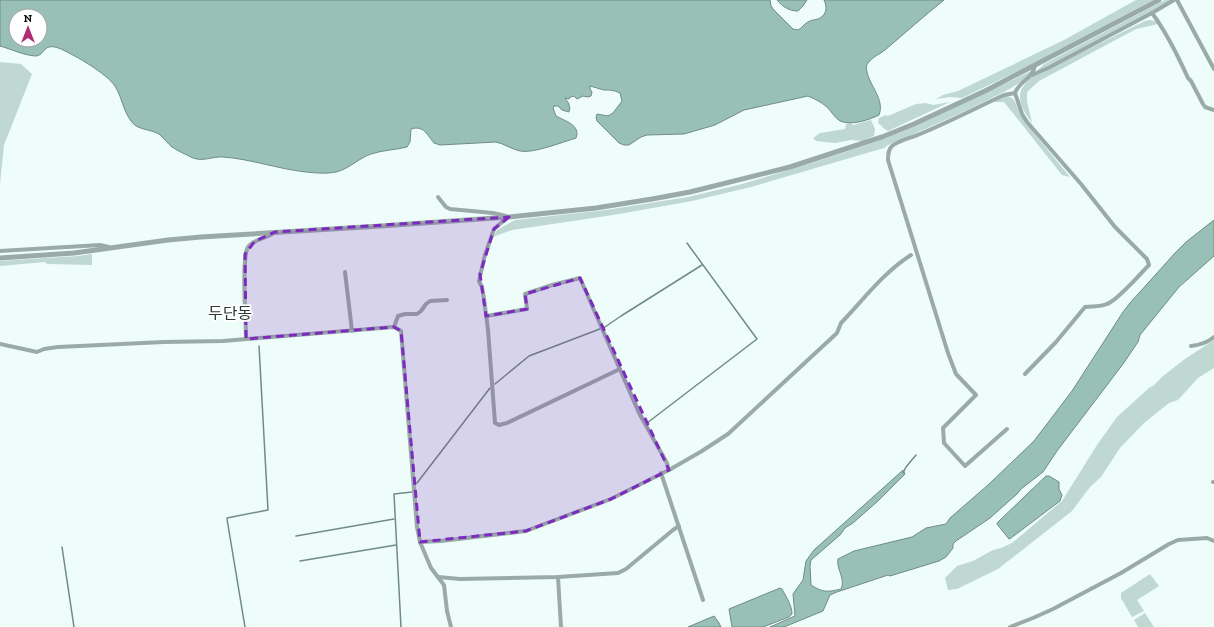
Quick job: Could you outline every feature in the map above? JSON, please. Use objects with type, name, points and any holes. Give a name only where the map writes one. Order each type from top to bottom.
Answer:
[{"type":"street","points":[[0,258],[74,253],[168,240],[509,217],[596,208],[690,192],[790,167],[882,137],[987,90],[1159,0]]},
{"type":"street","points":[[1007,429],[965,466],[944,443],[943,428],[976,395],[956,374],[948,353],[890,166],[888,156],[889,150],[892,146],[898,143],[1004,95],[1015,93],[1019,87],[1032,75],[1048,68],[1174,0]]},
{"type":"street","points":[[1177,0],[1214,69]]},
{"type":"street","points":[[1152,13],[1158,20],[1203,104],[1205,107],[1214,110]]},
{"type":"street","points":[[1032,75],[1036,65]]},
{"type":"street","points":[[1015,93],[1022,114],[1027,122],[1086,190],[1115,227],[1147,259],[1149,265],[1128,287],[1109,303],[1085,307],[1056,342],[1025,374]]},
{"type":"street","points":[[438,197],[446,207],[450,209],[493,213],[509,217]]},
{"type":"street","points":[[509,217],[494,229],[489,242],[479,281],[482,287],[488,330],[494,420],[497,424],[507,423],[620,369]]},
{"type":"street","points":[[246,339],[244,286],[245,254],[248,247],[255,241],[271,236],[275,232]]},
{"type":"street","points":[[0,251],[100,245],[112,248]]},
{"type":"street","points":[[420,542],[526,531],[611,499],[669,470],[702,451],[728,434],[837,332],[841,323],[888,272],[911,254]]},
{"type":"street","points":[[345,272],[352,331]]},
{"type":"street","points":[[486,316],[527,309],[525,294],[580,278],[640,413],[667,463],[669,470]]},
{"type":"street","points":[[394,327],[398,316],[405,314],[417,314],[430,301],[447,300]]},
{"type":"street","points":[[0,344],[37,352],[44,349],[58,347],[223,341],[394,327],[400,331],[402,338],[416,519],[420,542],[431,568],[444,585],[447,611],[451,627]]},
{"type":"street","points":[[1191,346],[1207,342],[1214,337]]},
{"type":"street","points":[[661,473],[703,600]]},
{"type":"street","points":[[438,577],[460,579],[558,577],[618,573],[626,569],[679,526]]},
{"type":"street","points":[[1010,627],[1053,609],[1121,573],[1178,540],[1207,538],[1214,541]]},
{"type":"street","points":[[558,577],[561,627]]},
{"type":"highlighted area","points":[[509,217],[494,229],[480,274],[486,316],[527,309],[525,294],[580,278],[669,470],[611,499],[526,531],[420,542],[401,331],[394,327],[246,339],[245,254],[255,241],[275,232]]},
{"type":"shaded area","points":[[0,0],[770,0],[771,6],[774,10],[793,29],[798,30],[809,21],[821,18],[823,16],[826,11],[824,0],[944,0],[867,64],[867,72],[879,98],[879,115],[855,123],[840,121],[825,105],[808,96],[744,110],[715,125],[684,134],[647,135],[629,145],[624,145],[619,143],[597,121],[596,117],[597,114],[608,116],[613,113],[622,101],[620,93],[590,86],[592,92],[591,96],[583,96],[577,99],[574,96],[570,97],[569,99],[565,98],[570,107],[569,112],[562,110],[558,106],[554,106],[553,108],[556,116],[574,127],[577,134],[576,138],[532,151],[520,151],[496,142],[440,145],[434,143],[425,132],[419,128],[415,128],[411,129],[410,142],[407,147],[371,154],[341,171],[328,173],[296,171],[233,158],[219,157],[197,159],[172,147],[159,134],[136,126],[126,113],[118,91],[111,81],[98,70],[82,60],[61,49],[55,47],[48,48],[48,8],[8,8],[8,48],[47,48],[41,54],[35,56],[0,46]]},
{"type":"shaded area","points":[[777,0],[807,0],[798,11],[786,8]]},
{"type":"shaded area","points":[[1136,0],[1153,0],[1020,70],[962,98],[950,97],[936,99],[943,95],[958,91],[1064,40]]},
{"type":"shaded area","points":[[1165,0],[1173,0],[1036,72],[1044,64]]},
{"type":"shaded area","points":[[1145,21],[1155,21],[1158,24],[1136,29],[1039,81],[1027,92],[1027,101],[1032,123],[1021,104],[1020,99],[1022,88],[1031,77]]},
{"type":"shaded area","points":[[0,62],[21,64],[32,74],[4,145],[0,184]]},
{"type":"shaded area","points":[[1031,71],[1023,80],[1004,92],[884,148],[751,187],[692,201],[613,215],[512,230],[493,237],[497,230],[515,220],[606,210],[688,197],[742,184],[812,163],[879,141],[920,124]]},
{"type":"shaded area","points":[[1003,96],[1008,96],[1014,100],[1022,117],[1070,177],[1062,175],[1004,102],[994,102]]},
{"type":"shaded area","points":[[950,102],[888,131],[878,123],[879,118],[886,115],[888,116],[916,104],[926,103],[933,105]]},
{"type":"shaded area","points":[[871,120],[875,129],[874,136],[862,141],[851,140],[835,143],[816,141],[813,138],[820,133],[845,129],[846,124],[851,123],[853,125]]},
{"type":"shaded area","points":[[1214,220],[1214,256],[1179,287],[1140,335],[1138,342],[1123,364],[1057,451],[1043,472],[1021,489],[990,518],[956,541],[946,557],[939,561],[890,576],[888,575],[837,592],[830,595],[823,611],[784,627],[770,627],[795,616],[793,594],[803,580],[806,561],[814,550],[903,470],[905,474],[878,501],[845,528],[840,535],[811,560],[811,585],[826,591],[841,589],[842,578],[838,566],[838,559],[854,551],[912,537],[926,528],[946,524],[950,518],[988,485],[1034,441],[1072,391],[1130,303],[1186,242]]},
{"type":"shaded area","points":[[92,254],[92,265],[47,264],[45,262],[0,266],[0,261]]},
{"type":"shaded area","points":[[1214,340],[1214,368],[1198,378],[1178,400],[1169,403],[1144,423],[1120,448],[1101,477],[1090,487],[1072,511],[998,569],[957,589],[948,590],[945,578],[957,566],[973,561],[993,550],[1012,543],[1062,501],[1097,445],[1117,417],[1163,376],[1185,359]]},
{"type":"shaded area","points":[[1046,476],[1049,476],[1059,482],[1059,489],[1062,495],[1060,501],[1009,539],[997,524],[998,522]]},
{"type":"shaded area","points":[[1150,574],[1159,586],[1137,600],[1144,611],[1132,617],[1121,598],[1121,593]]},
{"type":"shaded area","points":[[780,588],[782,589],[791,607],[792,614],[789,617],[763,627],[732,627],[729,609]]},
{"type":"shaded area","points":[[1145,613],[1154,627],[1138,627],[1134,620]]},
{"type":"shaded area","points":[[714,616],[721,627],[688,627]]},
{"type":"waterway","points":[[647,423],[757,339],[687,243]]},
{"type":"waterway","points":[[495,384],[529,356],[605,327],[702,265]]},
{"type":"waterway","points":[[227,518],[268,510],[259,346]]},
{"type":"waterway","points":[[417,483],[490,388]]},
{"type":"waterway","points":[[903,473],[916,455]]},
{"type":"waterway","points":[[401,627],[394,494],[412,492]]},
{"type":"waterway","points":[[227,519],[245,627]]},
{"type":"waterway","points":[[296,536],[394,519]]},
{"type":"waterway","points":[[300,561],[396,545]]},
{"type":"waterway","points":[[62,547],[74,627]]},
{"type":"district","name":"두단동","points":[[230,313]]}]
